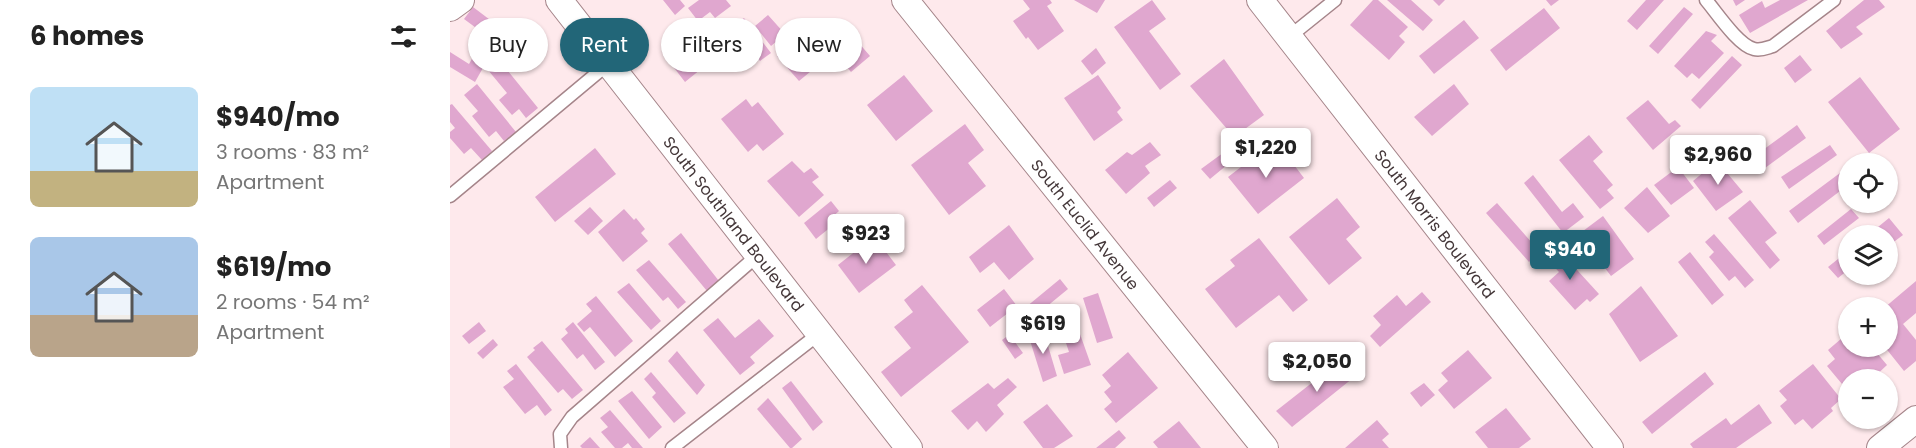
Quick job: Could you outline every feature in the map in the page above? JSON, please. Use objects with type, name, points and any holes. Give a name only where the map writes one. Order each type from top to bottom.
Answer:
[{"type":"street","points":[[450,9],[461,0]]},
{"type":"street","name":"South Southland Boulevard","points":[[559,0],[573,18]]},
{"type":"street","name":"South Euclid Avenue","points":[[905,0],[1265,448]]},
{"type":"street","name":"South Morris Boulevard","points":[[1260,0],[1610,448]]},
{"type":"street","name":"South Southland Boulevard","points":[[615,72],[909,448]]},
{"type":"street","points":[[1880,448],[1916,419]]},
{"type":"lane","points":[[1289,37],[1335,0]]},
{"type":"lane","points":[[1706,0],[1743,44],[1752,49],[1761,50],[1773,46],[1834,0]]},
{"type":"lane","points":[[450,196],[599,72]]},
{"type":"lane","points":[[561,448],[560,434],[572,417],[758,255]]},
{"type":"lane","points":[[672,448],[820,333]]},
{"type":"building","points":[[663,0],[680,0],[685,6],[675,15]]},
{"type":"building","points":[[699,0],[726,0],[731,6],[715,18],[710,12],[702,18],[696,18],[688,8]]},
{"type":"building","points":[[1023,0],[1050,0],[1052,3],[1047,6],[1064,31],[1038,50],[1028,37],[1026,39],[1013,21],[1030,9]]},
{"type":"building","points":[[1074,0],[1105,0],[1097,13]]},
{"type":"building","points":[[1152,0],[1166,19],[1149,31],[1181,74],[1160,90],[1114,27]]},
{"type":"building","points":[[1373,0],[1378,0],[1408,27],[1399,36],[1405,42],[1389,60],[1350,25]]},
{"type":"building","points":[[1387,0],[1411,0],[1433,20],[1423,31]]},
{"type":"building","points":[[1433,0],[1445,0],[1439,6]]},
{"type":"building","points":[[1546,0],[1559,0],[1551,6]]},
{"type":"building","points":[[1646,0],[1664,0],[1637,30],[1627,21]]},
{"type":"building","points":[[1733,0],[1745,0],[1736,6]]},
{"type":"building","points":[[1780,0],[1808,0],[1750,33],[1739,15],[1762,1],[1765,8]]},
{"type":"building","points":[[1864,0],[1879,0],[1885,7],[1856,27],[1863,34],[1841,49],[1826,31]]},
{"type":"building","points":[[473,7],[488,18],[468,18],[468,22],[464,19]]},
{"type":"building","points":[[1684,7],[1693,14],[1658,54],[1649,46]]},
{"type":"building","points":[[1544,8],[1560,28],[1506,71],[1490,50]]},
{"type":"building","points":[[768,15],[775,23],[775,43],[771,46],[763,36],[763,19]]},
{"type":"building","points":[[1464,20],[1479,38],[1434,74],[1419,56]]},
{"type":"building","points":[[1706,31],[1717,35],[1711,41],[1724,53],[1699,79],[1692,73],[1687,78],[1674,66]]},
{"type":"building","points":[[763,43],[771,53],[763,59]]},
{"type":"building","points":[[862,47],[870,56],[862,63]]},
{"type":"building","points":[[1096,48],[1106,63],[1092,75],[1081,61]]},
{"type":"building","points":[[450,52],[468,63],[468,72],[481,72],[475,82],[450,67]]},
{"type":"building","points":[[1800,55],[1812,70],[1795,83],[1784,68]]},
{"type":"building","points":[[1732,56],[1742,65],[1700,109],[1691,100]]},
{"type":"building","points":[[1224,59],[1264,115],[1234,137],[1190,86]]},
{"type":"building","points":[[490,72],[509,72],[538,108],[526,118],[519,109],[512,115],[499,100],[507,93]]},
{"type":"building","points":[[677,72],[697,72],[685,82]]},
{"type":"building","points":[[791,72],[810,72],[799,81]]},
{"type":"building","points":[[904,75],[933,111],[896,141],[867,105]]},
{"type":"building","points":[[1098,75],[1121,108],[1117,112],[1123,120],[1094,141],[1064,98]]},
{"type":"building","points":[[1860,77],[1900,129],[1869,153],[1828,102]]},
{"type":"building","points":[[477,84],[516,132],[504,141],[496,131],[489,137],[472,116],[478,111],[464,95]]},
{"type":"building","points":[[1454,84],[1469,104],[1432,136],[1414,117]]},
{"type":"building","points":[[746,99],[752,107],[758,102],[784,134],[763,151],[757,144],[748,152],[721,119]]},
{"type":"building","points":[[1648,100],[1669,124],[1675,120],[1681,126],[1653,150],[1626,118]]},
{"type":"building","points":[[452,104],[492,151],[482,160],[471,148],[464,154],[450,138],[450,132],[455,128],[450,122],[450,105]]},
{"type":"building","points":[[965,124],[984,150],[968,163],[986,186],[949,215],[911,165]]},
{"type":"building","points":[[1797,125],[1806,138],[1765,168],[1756,155]]},
{"type":"building","points":[[1589,135],[1603,152],[1593,161],[1613,185],[1607,190],[1614,198],[1600,209],[1559,160]]},
{"type":"building","points":[[1150,142],[1161,155],[1145,166],[1150,173],[1126,194],[1105,170],[1127,152],[1132,155]]},
{"type":"building","points":[[1278,144],[1304,178],[1258,214],[1228,177],[1254,157],[1257,161]]},
{"type":"building","points":[[1830,145],[1837,155],[1789,189],[1781,177]]},
{"type":"building","points":[[595,148],[616,174],[555,222],[535,197]]},
{"type":"building","points":[[1227,150],[1233,160],[1210,179],[1201,169]]},
{"type":"building","points":[[792,161],[804,173],[811,168],[819,177],[812,182],[824,195],[799,217],[767,181]]},
{"type":"building","points":[[1717,161],[1743,192],[1716,211],[1693,181]]},
{"type":"building","points":[[1678,167],[1694,188],[1671,205],[1654,185]]},
{"type":"building","points":[[1838,174],[1838,193],[1798,223],[1789,211]]},
{"type":"building","points":[[1533,175],[1562,212],[1573,203],[1584,217],[1563,233],[1524,183]]},
{"type":"building","points":[[1170,180],[1177,188],[1154,207],[1147,198]]},
{"type":"building","points":[[1647,187],[1670,216],[1648,233],[1624,208]]},
{"type":"building","points":[[1337,198],[1360,227],[1346,239],[1362,258],[1329,285],[1289,237]]},
{"type":"building","points":[[1750,200],[1777,233],[1765,242],[1780,260],[1770,269],[1728,218]]},
{"type":"building","points":[[831,201],[839,211],[828,221],[832,226],[816,239],[804,223]]},
{"type":"building","points":[[1497,203],[1540,252],[1529,262],[1486,213]]},
{"type":"building","points":[[590,207],[603,221],[588,235],[574,221]]},
{"type":"building","points":[[624,209],[645,229],[641,233],[648,241],[623,262],[598,232]]},
{"type":"building","points":[[1846,213],[1855,213],[1859,218],[1850,225],[1838,225],[1838,234],[1824,245],[1817,236]]},
{"type":"building","points":[[1603,216],[1634,259],[1611,276],[1579,234]]},
{"type":"building","points":[[1889,218],[1895,225],[1880,225]]},
{"type":"building","points":[[1009,225],[1034,259],[1009,280],[994,262],[980,273],[969,257]]},
{"type":"building","points":[[1898,229],[1903,235],[1898,239]]},
{"type":"building","points":[[681,233],[719,281],[707,291],[668,244]]},
{"type":"building","points":[[1714,234],[1754,280],[1745,288],[1735,276],[1729,281],[1709,257],[1714,252],[1705,242]]},
{"type":"building","points":[[856,237],[865,249],[877,240],[896,265],[859,293],[838,265],[857,250],[850,242]]},
{"type":"building","points":[[1259,238],[1308,300],[1293,312],[1279,295],[1236,328],[1205,289],[1235,266],[1230,260]]},
{"type":"building","points":[[1557,248],[1599,294],[1590,302],[1587,299],[1575,310],[1549,281],[1559,272],[1546,258]]},
{"type":"building","points":[[1690,252],[1724,295],[1712,305],[1678,262]]},
{"type":"building","points":[[1838,259],[1838,278],[1828,267]]},
{"type":"building","points":[[649,260],[686,302],[678,309],[668,297],[663,301],[636,270]]},
{"type":"building","points":[[1060,279],[1068,289],[1023,326],[1015,316]]},
{"type":"building","points":[[1916,281],[1916,313],[1903,324],[1916,340],[1916,361],[1904,371],[1893,357],[1898,357],[1897,297]]},
{"type":"building","points":[[629,283],[661,321],[651,330],[617,292]]},
{"type":"building","points":[[922,285],[969,342],[901,397],[881,372],[911,348],[894,327],[913,312],[904,300]]},
{"type":"building","points":[[1641,286],[1678,336],[1640,362],[1609,314]]},
{"type":"building","points":[[1004,289],[1017,306],[990,327],[977,310]]},
{"type":"building","points":[[1422,292],[1431,302],[1380,347],[1370,336],[1381,325],[1373,316],[1397,295],[1406,306]]},
{"type":"building","points":[[1098,293],[1113,338],[1097,343],[1083,298]]},
{"type":"building","points":[[596,296],[633,341],[615,357],[590,327],[584,332],[577,324],[592,311],[586,304]]},
{"type":"building","points":[[1074,317],[1091,365],[1064,374],[1058,355],[1069,352],[1059,322]]},
{"type":"building","points":[[718,318],[735,338],[759,319],[774,336],[750,357],[755,363],[740,375],[703,330]]},
{"type":"building","points":[[479,322],[486,331],[469,344],[462,336]]},
{"type":"building","points":[[573,322],[605,362],[595,370],[583,354],[577,359],[561,339],[568,333],[565,329]]},
{"type":"building","points":[[1018,328],[1024,336],[1015,342],[1023,353],[1015,359],[1002,340]]},
{"type":"building","points":[[1043,329],[1057,376],[1043,382],[1028,334]]},
{"type":"building","points":[[493,339],[498,345],[483,359],[477,353]]},
{"type":"building","points":[[542,341],[583,390],[572,399],[563,389],[558,393],[527,357]]},
{"type":"building","points":[[1838,342],[1838,357],[1880,357],[1887,365],[1883,369],[1838,369],[1838,379],[1827,366],[1835,359],[1828,350]]},
{"type":"building","points":[[1468,350],[1492,378],[1454,409],[1438,390],[1448,381],[1441,373]]},
{"type":"building","points":[[677,351],[705,385],[697,395],[668,361]]},
{"type":"building","points":[[1128,352],[1158,388],[1116,423],[1104,409],[1112,402],[1104,392],[1111,386],[1102,375]]},
{"type":"building","points":[[1341,360],[1358,374],[1292,427],[1276,411]]},
{"type":"building","points":[[516,364],[552,410],[545,416],[537,405],[525,414],[503,387],[514,379],[507,371]]},
{"type":"building","points":[[1813,364],[1838,395],[1838,402],[1831,408],[1833,411],[1812,429],[1803,419],[1795,425],[1780,406],[1787,400],[1779,391]]},
{"type":"building","points":[[651,372],[686,413],[674,423],[652,397],[656,393],[644,379]]},
{"type":"building","points":[[1705,372],[1714,384],[1652,434],[1642,422]]},
{"type":"building","points":[[1008,378],[1017,387],[997,405],[1004,414],[986,432],[977,421],[968,430],[951,411],[988,383],[994,389]]},
{"type":"building","points":[[791,381],[823,422],[813,431],[782,388]]},
{"type":"building","points":[[1424,383],[1435,395],[1421,407],[1410,393]]},
{"type":"building","points":[[632,391],[662,427],[649,439],[618,401]]},
{"type":"building","points":[[768,398],[802,439],[792,448],[757,409]]},
{"type":"building","points":[[1047,404],[1073,436],[1054,448],[1043,448],[1023,422]]},
{"type":"building","points":[[1759,404],[1772,423],[1736,448],[1693,448],[1690,444],[1726,418],[1731,425]]},
{"type":"building","points":[[1506,408],[1531,439],[1519,448],[1488,448],[1475,432]]},
{"type":"building","points":[[610,410],[643,448],[632,448],[628,443],[622,448],[615,448],[601,432],[608,427],[600,418]]},
{"type":"building","points":[[1377,420],[1389,434],[1382,440],[1389,448],[1345,448]]},
{"type":"building","points":[[1179,421],[1201,448],[1158,448],[1153,442]]},
{"type":"building","points":[[1119,430],[1126,438],[1115,448],[1096,448]]},
{"type":"building","points":[[590,437],[600,448],[580,446]]}]
